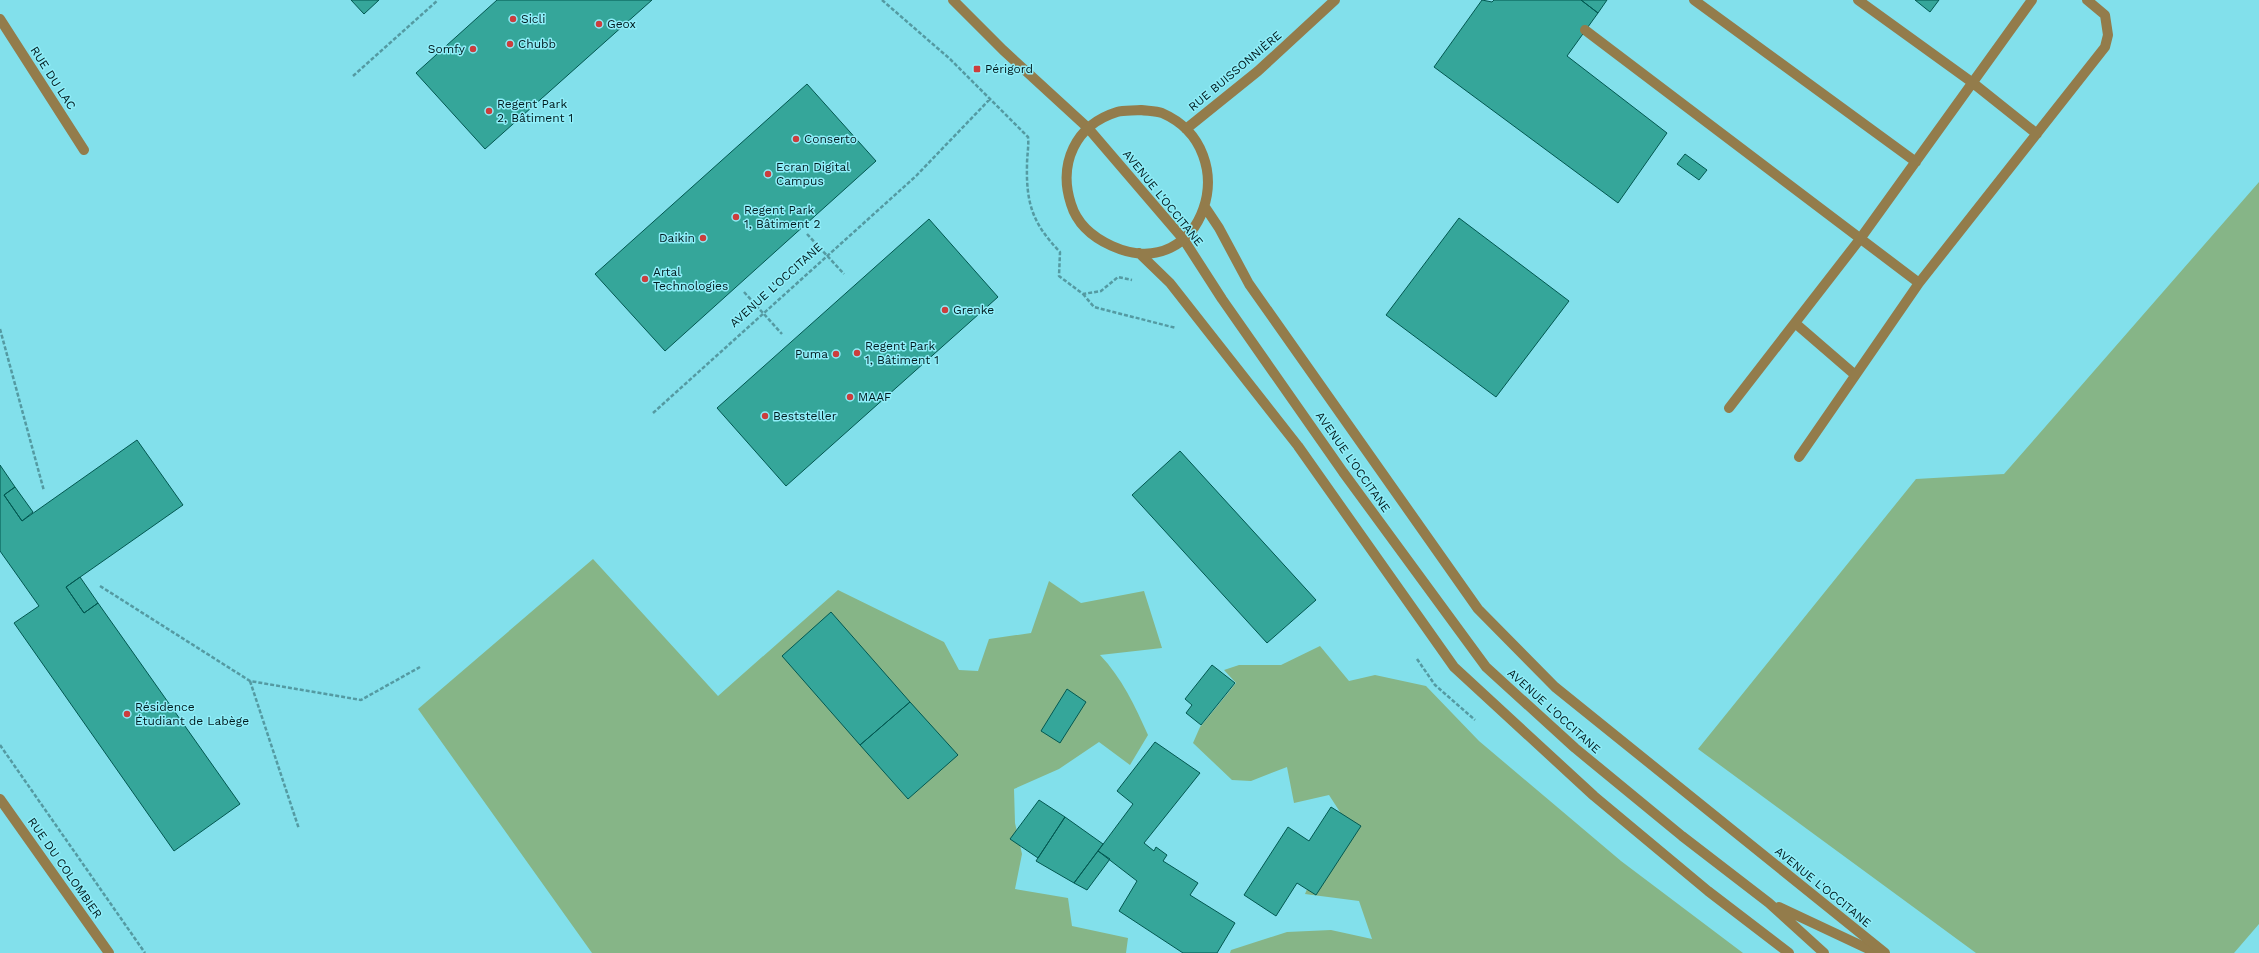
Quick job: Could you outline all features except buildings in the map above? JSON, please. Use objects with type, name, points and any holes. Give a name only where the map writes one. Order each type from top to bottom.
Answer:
[{"type":"street","name":"AVENUE L'OCCITANE","points":[[953,0],[1002,50],[1088,128],[1184,240],[1222,299],[1344,472],[1486,666],[1575,748],[1682,836],[1769,902]]},
{"type":"street","name":"RUE BUISSONNIÈRE","points":[[1186,129],[1258,71],[1335,0]]},
{"type":"street","points":[[1694,0],[1916,162]]},
{"type":"street","points":[[1858,0],[1973,83],[2037,134]]},
{"type":"street","points":[[1729,408],[1860,238],[2032,0]]},
{"type":"street","points":[[1799,457],[1854,374],[1919,283],[2106,47],[2108,35],[2106,16],[2087,0]]},
{"type":"street","name":"RUE DU LAC","points":[[0,19],[84,150]]},
{"type":"street","points":[[1585,30],[1919,283]]},
{"type":"street","points":[[1141,110],[1162,113],[1186,129],[1200,149],[1207,170],[1208,189],[1205,208],[1184,240],[1162,250],[1139,253],[1118,249],[1098,240],[1085,229],[1074,212],[1067,191],[1065,174],[1068,158],[1076,142],[1088,128],[1104,118],[1118,112],[1141,110]]},
{"type":"street","name":"AVENUE L'OCCITANE","points":[[1205,208],[1219,228],[1249,284],[1478,609],[1555,687],[1885,953]]},
{"type":"street","points":[[1139,253],[1170,283],[1298,446],[1454,666],[1594,796],[1708,891],[1789,953]]},
{"type":"street","points":[[1795,323],[1854,374]]},
{"type":"street","name":"RUE DU COLOMBIER","points":[[0,799],[109,953]]},
{"type":"street","points":[[1769,902],[1824,953]]},
{"type":"street","points":[[1769,902],[1877,953]]},
{"type":"path","points":[[354,76],[438,0]]},
{"type":"path","name":"AVENUE L'OCCITANE","points":[[653,413],[916,176],[990,99]]},
{"type":"path","points":[[807,234],[844,274]]},
{"type":"path","points":[[744,292],[782,334]]},
{"type":"path","points":[[1083,294],[1094,307],[1176,328]]},
{"type":"path","points":[[0,329],[44,492]]},
{"type":"path","points":[[100,586],[250,681],[361,700],[420,666]]},
{"type":"path","points":[[250,681],[299,829]]},
{"type":"path","points":[[0,745],[145,953]]},
{"type":"green space","points":[[2259,182],[2259,924],[2234,953],[1976,953],[1698,749],[1916,479],[2004,474]]},
{"type":"green space","points":[[593,559],[718,696],[838,590],[944,642],[959,670],[978,671],[989,639],[1031,633],[1049,581],[1081,603],[1144,591],[1162,648],[1100,655],[1115,673],[1133,703],[1148,735],[1130,765],[1099,742],[1059,769],[1014,789],[1015,823],[1022,854],[1015,889],[1068,898],[1072,926],[1128,938],[1126,953],[592,953],[418,709]]},
{"type":"green space","points":[[1320,646],[1349,681],[1375,675],[1426,686],[1479,741],[1621,861],[1743,953],[1230,953],[1231,950],[1287,932],[1331,930],[1372,939],[1359,901],[1305,894],[1340,812],[1329,795],[1294,803],[1287,767],[1251,781],[1232,780],[1193,743],[1200,727],[1236,683],[1224,670],[1239,665],[1281,665]]},
{"type":"place","name":"Sicli","points":[[513,19]]},
{"type":"place","name":"Geox","points":[[599,24]]},
{"type":"place","name":"Chubb","points":[[510,44]]},
{"type":"place","name":"Somfy","points":[[473,49]]},
{"type":"place","name":"Périgord","points":[[977,69]]},
{"type":"place","name":"Regent Park 2, Bâtiment 1","points":[[489,111]]},
{"type":"place","name":"Conserto","points":[[796,139]]},
{"type":"place","name":"Ecran Digital Campus","points":[[768,174]]},
{"type":"place","name":"Regent Park 1, Bâtiment 2","points":[[736,217]]},
{"type":"place","name":"Daikin","points":[[703,238]]},
{"type":"place","name":"Artal Technologies","points":[[645,279]]},
{"type":"place","name":"Grenke","points":[[945,310]]},
{"type":"place","name":"Regent Park 1, Bâtiment 1","points":[[857,353]]},
{"type":"place","name":"Puma","points":[[836,354]]},
{"type":"place","name":"MAAF","points":[[850,397]]},
{"type":"place","name":"Beststeller","points":[[765,416]]},
{"type":"place","name":"Résidence Étudiant de Labège","points":[[127,714]]}]
